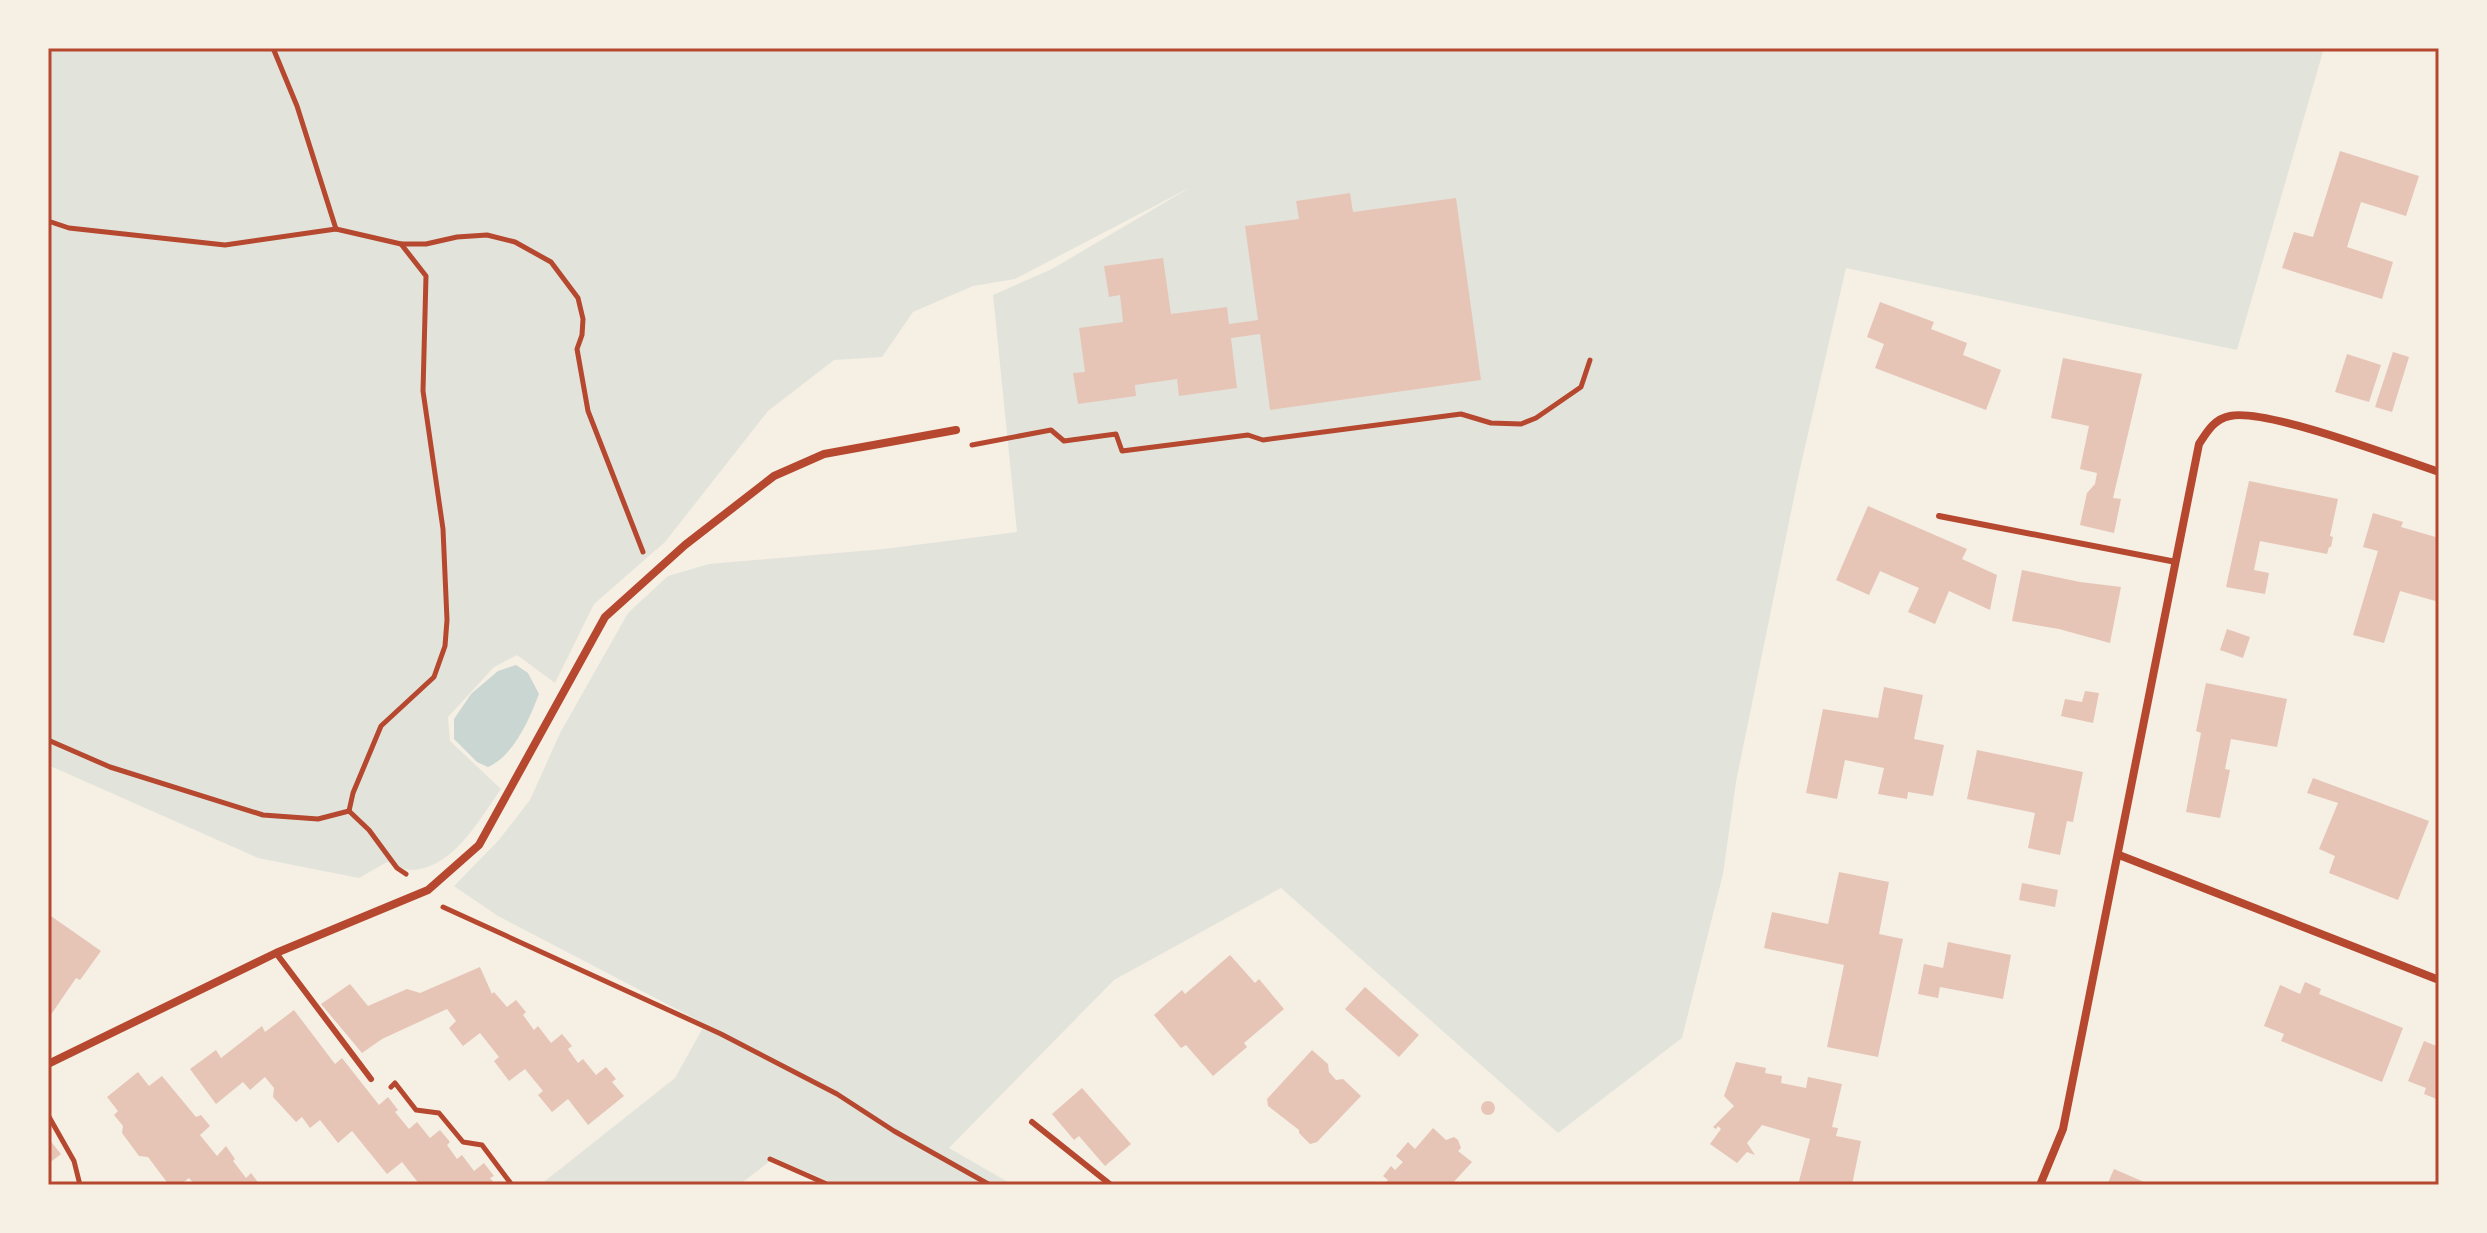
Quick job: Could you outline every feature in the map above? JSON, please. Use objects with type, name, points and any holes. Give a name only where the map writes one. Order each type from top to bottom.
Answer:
[{"type":"street","points":[[2040,1185],[2063,1129],[2199,444],[2212,424],[2228,416],[2247,415],[2285,423],[2439,472]]},
{"type":"street","points":[[48,1064],[276,953],[428,890],[479,845],[605,617],[685,545],[774,476],[824,454],[956,430]]},
{"type":"street","points":[[2119,855],[2439,980]]},
{"type":"lane","points":[[1939,516],[2176,562]]},
{"type":"lane","points":[[276,953],[371,1079]]},
{"type":"lane","points":[[1032,1122],[1111,1185]]},
{"type":"path","points":[[273,48],[297,106],[336,229]]},
{"type":"path","points":[[48,221],[69,228],[225,245],[336,229],[401,244],[426,244],[457,237],[487,235],[515,242],[551,262],[578,298],[583,319],[577,349],[588,411],[652,575]]},
{"type":"path","points":[[349,811],[353,793],[381,726],[434,677],[445,646],[447,620],[443,529],[423,391],[426,276],[401,244]]},
{"type":"path","points":[[963,447],[1051,430],[1064,441],[1116,434],[1122,451],[1248,435],[1263,440],[1461,414],[1491,423],[1521,424],[1536,418],[1581,387],[1590,360]]},
{"type":"path","points":[[48,740],[110,767],[263,815],[318,819],[349,811]]},
{"type":"path","points":[[349,811],[369,830],[397,868],[428,890],[443,907],[721,1034],[837,1094],[894,1131],[990,1185]]},
{"type":"path","points":[[371,1079],[382,1093],[395,1083],[416,1110],[439,1113],[463,1142],[482,1145],[512,1185]]},
{"type":"path","points":[[48,1115],[74,1161],[80,1185]]},
{"type":"path","points":[[770,1159],[829,1185]]},
{"type":"shaded area","points":[[48,48],[2324,48],[2237,350],[1846,268],[1799,473],[1736,782],[1723,874],[1682,1038],[1558,1133],[1281,888],[1114,980],[949,1148],[1013,1185],[837,1185],[774,1158],[739,1185],[540,1185],[675,1078],[705,1024],[498,916],[454,886],[498,841],[530,800],[560,733],[628,613],[668,576],[709,564],[884,549],[1017,532],[993,295],[1052,269],[1191,187],[1015,279],[973,286],[913,312],[882,357],[834,360],[768,411],[665,542],[594,604],[555,683],[517,655],[494,667],[448,717],[450,741],[501,789],[464,841],[440,861],[426,868],[408,870],[387,862],[359,878],[258,858],[48,765]]},
{"type":"shaded area","points":[[516,665],[528,673],[539,694],[513,745],[488,767],[477,762],[454,739],[454,719],[471,694],[498,671]]},
{"type":"building","points":[[2340,151],[2419,176],[2406,216],[2361,202],[2347,247],[2393,262],[2382,299],[2282,268],[2294,232],[2313,237]]},
{"type":"building","points":[[1350,193],[1353,212],[1456,198],[1481,380],[1270,410],[1260,334],[1231,338],[1237,388],[1179,396],[1177,379],[1135,385],[1136,396],[1078,404],[1073,373],[1085,372],[1079,328],[1123,322],[1120,295],[1109,297],[1104,266],[1163,258],[1171,314],[1227,307],[1229,324],[1258,320],[1245,226],[1299,219],[1296,201]]},
{"type":"building","points":[[1880,302],[1934,322],[1931,329],[1967,343],[1963,355],[2001,370],[1986,410],[1875,368],[1884,344],[1867,337]]},
{"type":"building","points":[[2393,352],[2409,357],[2392,412],[2375,407]]},
{"type":"building","points":[[2347,354],[2381,365],[2369,402],[2335,392]]},
{"type":"building","points":[[2063,358],[2142,374],[2113,498],[2121,499],[2114,533],[2080,525],[2087,493],[2095,484],[2097,473],[2080,469],[2089,426],[2051,418]]},
{"type":"building","points":[[2249,481],[2338,499],[2330,536],[2333,537],[2331,547],[2327,554],[2260,541],[2254,570],[2269,573],[2265,594],[2226,587]]},
{"type":"building","points":[[1868,506],[1967,549],[1962,559],[1997,575],[1990,610],[1949,591],[1935,624],[1908,612],[1919,588],[1880,571],[1869,595],[1836,580]]},
{"type":"building","points":[[2373,513],[2403,522],[2401,527],[2439,538],[2439,602],[2400,591],[2384,643],[2353,635],[2378,551],[2363,547]]},
{"type":"building","points":[[2022,570],[2121,587],[2110,643],[2059,629],[2012,621]]},
{"type":"building","points":[[2227,629],[2250,637],[2243,658],[2220,650]]},
{"type":"building","points":[[2206,683],[2287,699],[2277,747],[2231,739],[2225,769],[2230,770],[2220,818],[2186,812],[2201,733],[2196,731]]},
{"type":"building","points":[[1884,687],[1923,695],[1914,739],[1944,745],[1933,796],[1908,792],[1907,799],[1878,794],[1884,768],[1845,760],[1837,799],[1806,793],[1823,709],[1878,718]]},
{"type":"building","points":[[2085,691],[2099,693],[2093,723],[2061,716],[2065,699],[2082,702]]},
{"type":"building","points":[[1977,750],[2083,772],[2073,822],[2067,821],[2060,855],[2028,848],[2035,813],[1967,799]]},
{"type":"building","points":[[2313,778],[2429,821],[2398,900],[2329,873],[2335,856],[2319,849],[2338,803],[2307,793]]},
{"type":"building","points":[[1839,872],[1889,882],[1879,934],[1903,939],[1878,1057],[1827,1047],[1844,965],[1764,948],[1772,912],[1828,924]]},
{"type":"building","points":[[2022,883],[2058,890],[2055,907],[2019,900]]},
{"type":"building","points":[[48,914],[101,951],[80,980],[76,978],[48,1019]]},
{"type":"building","points":[[1948,942],[2011,955],[2003,999],[1940,987],[1938,998],[1918,994],[1924,964],[1943,968]]},
{"type":"building","points":[[1230,955],[1255,983],[1259,979],[1284,1009],[1244,1043],[1247,1047],[1213,1076],[1186,1045],[1181,1048],[1154,1015],[1182,990],[1185,994]]},
{"type":"building","points":[[480,967],[492,994],[494,992],[507,1007],[516,1000],[526,1012],[523,1015],[534,1030],[538,1026],[551,1043],[562,1034],[572,1046],[568,1049],[578,1063],[583,1059],[596,1075],[606,1067],[616,1079],[612,1082],[624,1096],[588,1125],[568,1099],[552,1112],[538,1095],[543,1091],[525,1069],[509,1081],[494,1061],[499,1057],[480,1033],[463,1046],[449,1028],[456,1021],[447,1009],[382,1039],[362,1053],[321,1004],[350,984],[368,1006],[407,989],[420,993]]},
{"type":"building","points":[[2305,982],[2321,989],[2319,994],[2403,1028],[2382,1082],[2281,1041],[2284,1034],[2264,1026],[2280,985],[2300,994]]},
{"type":"building","points":[[1365,987],[1419,1035],[1399,1057],[1345,1009]]},
{"type":"building","points":[[294,1010],[335,1064],[342,1058],[379,1105],[388,1097],[409,1129],[417,1122],[430,1138],[440,1130],[450,1142],[447,1145],[457,1159],[462,1155],[474,1171],[484,1163],[494,1176],[490,1178],[496,1185],[420,1185],[402,1162],[387,1174],[352,1131],[338,1143],[320,1120],[310,1128],[302,1117],[296,1122],[273,1097],[274,1088],[265,1077],[250,1090],[243,1082],[216,1104],[190,1069],[216,1050],[221,1058],[262,1026],[265,1032]]},
{"type":"building","points":[[2424,1041],[2439,1047],[2439,1100],[2424,1094],[2426,1088],[2408,1081]]},
{"type":"building","points":[[1312,1050],[1328,1064],[1329,1072],[1336,1080],[1343,1079],[1361,1096],[1317,1142],[1310,1144],[1299,1130],[1268,1106],[1267,1099]]},
{"type":"building","points":[[1736,1062],[1766,1068],[1765,1073],[1782,1076],[1781,1083],[1806,1088],[1808,1077],[1842,1084],[1832,1127],[1838,1128],[1836,1136],[1861,1141],[1852,1185],[1798,1185],[1810,1139],[1762,1125],[1747,1143],[1755,1155],[1747,1152],[1737,1163],[1710,1144],[1721,1129],[1713,1127],[1734,1106],[1724,1096]]},
{"type":"building","points":[[138,1072],[149,1086],[162,1076],[196,1117],[201,1115],[210,1126],[200,1135],[217,1156],[226,1146],[246,1178],[251,1173],[260,1185],[195,1185],[189,1178],[180,1185],[169,1185],[148,1157],[139,1156],[122,1133],[123,1126],[114,1115],[118,1111],[107,1097]]},
{"type":"building","points":[[1082,1088],[1131,1144],[1105,1166],[1079,1136],[1074,1140],[1052,1114]]},
{"type":"building","points":[[1488,1101],[1495,1108],[1488,1115],[1481,1108]]},
{"type":"building","points":[[1433,1128],[1446,1140],[1454,1137],[1458,1140],[1461,1148],[1458,1151],[1472,1162],[1451,1185],[1383,1185],[1388,1180],[1383,1176],[1391,1166],[1395,1170],[1403,1162],[1396,1156],[1408,1142],[1415,1149]]},
{"type":"building","points":[[48,1138],[61,1154],[48,1164]]},
{"type":"building","points":[[2114,1169],[2151,1185],[2107,1185]]}]
